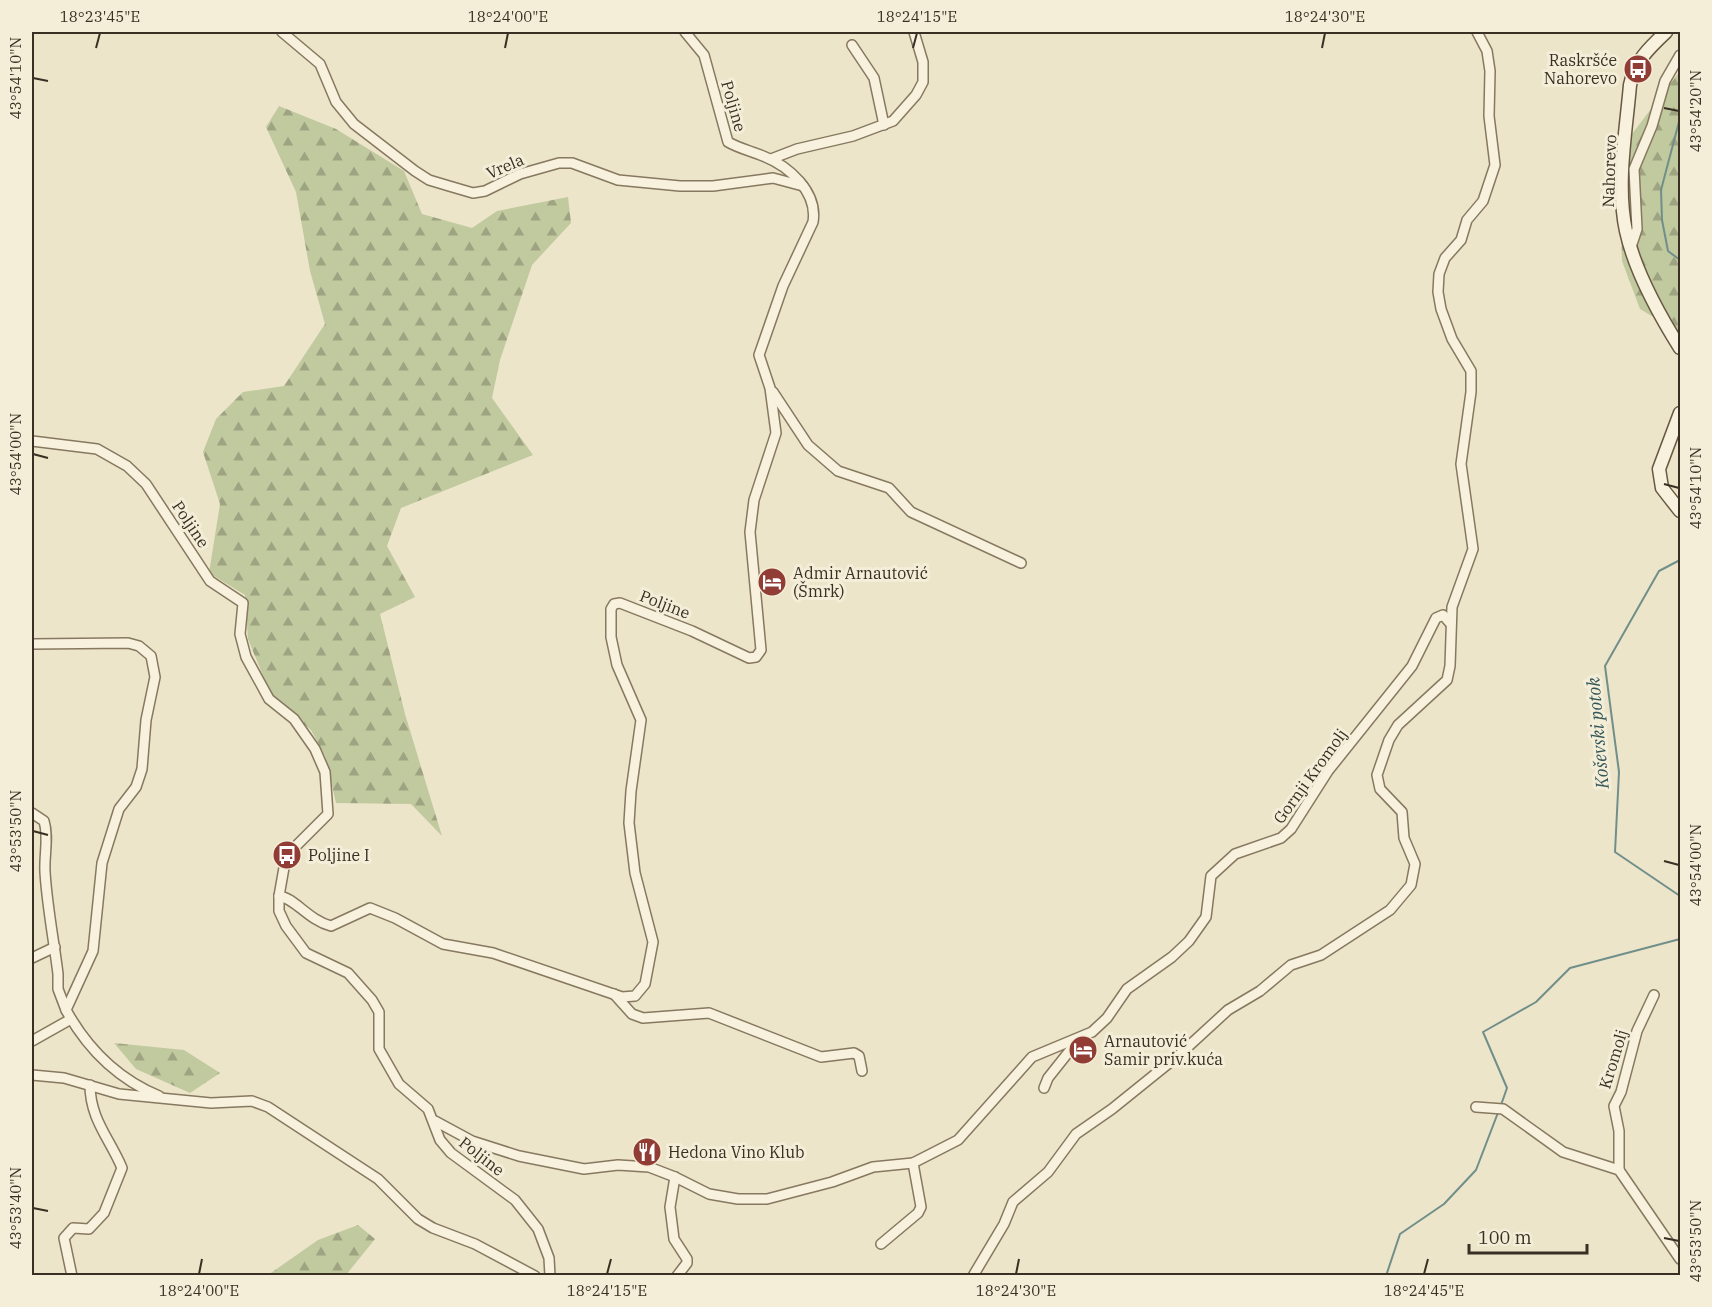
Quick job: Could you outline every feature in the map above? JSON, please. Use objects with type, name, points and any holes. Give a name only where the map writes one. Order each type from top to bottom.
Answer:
[{"type":"street","name":"Vrela","points":[[282,32],[320,64],[336,102],[354,124],[415,171],[429,180],[449,186],[473,193],[485,191],[520,174],[559,163],[572,163],[618,180],[680,186],[713,186],[766,178],[803,186]]},
{"type":"street","name":"Poljine","points":[[279,896],[292,900],[302,912],[318,923],[331,926],[370,908],[395,918],[443,944],[493,953],[614,994],[635,996],[645,984],[653,942],[635,873],[630,823],[631,791],[641,720],[617,665],[611,636],[611,609],[614,604],[620,603],[692,631],[748,658],[756,657],[761,650],[750,532],[754,500],[776,433],[770,388],[759,355],[761,343],[783,286],[813,222],[815,212],[798,178],[771,159],[728,142],[704,56],[685,32]]},
{"type":"street","points":[[771,159],[797,149],[853,136],[893,121],[923,82],[923,62],[914,32]]},
{"type":"street","points":[[973,1275],[1004,1224],[1013,1202],[1048,1172],[1076,1134],[1112,1109],[1179,1054],[1212,1022],[1260,991],[1291,965],[1321,955],[1390,910],[1411,885],[1414,864],[1404,838],[1402,812],[1380,789],[1377,775],[1389,740],[1398,725],[1447,680],[1450,666],[1450,623],[1455,594],[1473,549],[1473,536],[1461,464],[1472,392],[1471,371],[1452,339],[1441,309],[1439,274],[1445,258],[1461,240],[1467,220],[1483,201],[1495,165],[1489,116],[1490,71],[1487,51],[1477,32]]},
{"type":"street","name":"Nahorevo","points":[[1666,32],[1641,57],[1633,71],[1630,85],[1623,206],[1631,248],[1662,319],[1680,348]]},
{"type":"street","points":[[852,45],[874,78],[884,125]]},
{"type":"street","points":[[1631,248],[1637,229],[1634,169],[1653,126],[1665,81],[1680,55]]},
{"type":"street","points":[[770,388],[808,445],[838,471],[889,488],[911,512],[1021,563]]},
{"type":"street","points":[[1680,413],[1659,469],[1662,488],[1680,511]]},
{"type":"street","name":"Poljine","points":[[32,441],[97,449],[127,466],[146,484],[210,581],[243,603],[240,634],[246,657],[269,699],[294,719],[310,741],[325,772],[328,814],[292,850],[282,871],[279,911],[286,926],[306,953],[348,973],[372,1000],[379,1011],[379,1049],[399,1084],[428,1109],[435,1121],[440,1140],[451,1153],[515,1200],[538,1229],[549,1258],[550,1275]]},
{"type":"street","name":"Gornji Kromolj","points":[[435,1121],[472,1141],[519,1156],[584,1169],[618,1165],[649,1167],[709,1194],[738,1199],[767,1199],[832,1182],[873,1167],[913,1163],[958,1140],[1032,1057],[1092,1032],[1107,1018],[1127,989],[1172,957],[1189,941],[1206,917],[1208,885],[1218,868],[1235,854],[1281,838],[1291,829],[1328,771],[1385,704],[1412,666],[1436,618],[1443,615],[1450,623]]},
{"type":"street","points":[[32,644],[128,643],[139,646],[151,656],[155,676],[146,720],[142,769],[136,787],[119,809],[102,863],[93,951],[68,1015],[32,1041]]},
{"type":"street","points":[[32,813],[44,821],[47,830],[44,853],[45,876],[55,947],[58,989],[68,1015],[100,1057],[142,1089],[159,1096]]},
{"type":"street","points":[[32,957],[55,947]]},
{"type":"street","points":[[614,994],[632,1014],[643,1018],[709,1013],[821,1057],[854,1053],[859,1056],[862,1071]]},
{"type":"street","name":"Kromolj","points":[[1619,1170],[1619,1131],[1614,1106],[1621,1092],[1637,1031],[1654,994]]},
{"type":"street","points":[[1044,1088],[1048,1078],[1081,1037]]},
{"type":"street","points":[[32,1075],[64,1078],[119,1094],[159,1096],[211,1103],[252,1101],[268,1107],[378,1179],[418,1219],[475,1244],[535,1275]]},
{"type":"street","points":[[72,1275],[64,1238],[73,1228],[88,1229],[104,1213],[122,1168],[103,1137],[90,1102],[90,1085]]},
{"type":"street","points":[[1476,1107],[1498,1108],[1563,1152],[1619,1170],[1680,1259]]},
{"type":"street","points":[[881,1244],[918,1213],[921,1207],[913,1163]]},
{"type":"street","points":[[675,1177],[670,1207],[674,1239],[687,1259],[687,1263],[677,1275]]},
{"type":"green space","points":[[1680,71],[1680,333],[1640,309],[1622,261],[1619,151]]},
{"type":"green space","points":[[279,106],[336,129],[404,171],[422,214],[472,228],[497,211],[568,197],[571,223],[532,265],[500,360],[492,398],[533,455],[401,508],[387,546],[415,597],[380,614],[405,714],[442,836],[411,804],[336,803],[325,756],[311,730],[271,695],[248,639],[245,595],[209,573],[220,504],[203,452],[216,419],[243,392],[284,386],[325,324],[310,271],[296,192],[266,127]]},
{"type":"green space","points":[[114,1043],[184,1050],[220,1073],[190,1093],[136,1069]]},
{"type":"green space","points":[[358,1225],[375,1239],[346,1275],[268,1275],[318,1240]]},
{"type":"waterway","name":"Koševski potok","points":[[1680,118],[1661,190],[1662,220],[1668,251],[1680,260]]},
{"type":"waterway","name":"Koševski potok","points":[[1680,560],[1659,571],[1605,666],[1619,772],[1615,852],[1680,896]]},
{"type":"waterway","name":"Koševski potok","points":[[1501,1105],[1507,1088],[1483,1032],[1536,1002],[1570,968],[1680,939]]},
{"type":"waterway","name":"Koševski potok","points":[[1386,1276],[1400,1234],[1444,1204],[1476,1170],[1499,1110]]},
{"type":"place","name":"Raskršće Nahorevo","points":[[1638,69]]},
{"type":"place","name":"Admir Arnautović (Šmrk)","points":[[772,582]]},
{"type":"place","name":"Poljine I","points":[[287,855]]},
{"type":"place","name":"Arnautović Samir priv.kuća","points":[[1083,1050]]},
{"type":"place","name":"Hedona Vino Klub","points":[[647,1152]]}]
